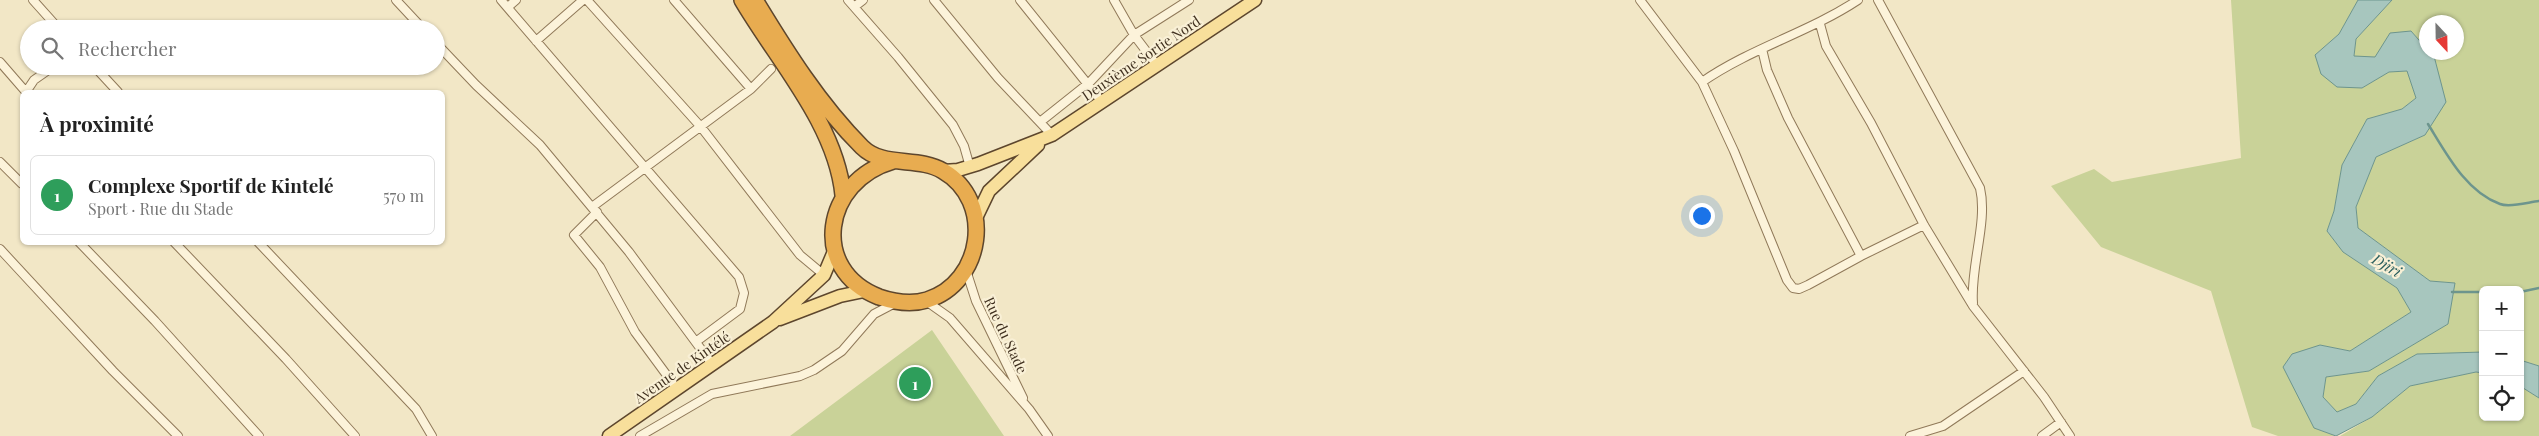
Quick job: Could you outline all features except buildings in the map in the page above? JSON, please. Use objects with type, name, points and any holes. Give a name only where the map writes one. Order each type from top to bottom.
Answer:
[{"type":"highway","points":[[742,0],[812,109],[838,167],[843,195]]},
{"type":"highway","points":[[755,0],[824,102],[850,134],[863,148],[893,161]]},
{"type":"highway","points":[[893,161],[919,161],[944,171],[958,183],[970,199],[976,218],[977,236],[974,254],[966,270],[942,294],[926,300],[895,303],[864,291],[851,279],[841,265],[835,249],[833,231],[836,212],[843,195],[864,173],[893,161]]},
{"type":"main road","name":"Deuxième Sortie Nord","points":[[976,218],[989,191],[1048,137],[1255,0]]},
{"type":"main road","name":"Deuxième Sortie Nord","points":[[944,171],[958,170],[1048,137]]},
{"type":"main road","name":"Avenue de Kintélé","points":[[608,436],[773,322],[824,275],[835,249]]},
{"type":"main road","name":"Avenue de Kintélé","points":[[773,322],[840,296],[864,291]]},
{"type":"street","points":[[32,0],[51,20]]},
{"type":"street","points":[[396,0],[415,20]]},
{"type":"street","points":[[501,0],[739,277],[744,293],[740,309],[697,341]]},
{"type":"street","points":[[508,7],[516,0]]},
{"type":"street","points":[[536,41],[583,0]]},
{"type":"street","points":[[587,0],[700,127],[800,255],[824,275]]},
{"type":"street","points":[[674,0],[751,89]]},
{"type":"street","points":[[848,0],[898,57],[953,125],[964,146],[970,166]]},
{"type":"street","points":[[854,7],[862,0]]},
{"type":"street","points":[[934,0],[998,78],[1040,122],[1048,137]]},
{"type":"street","points":[[1020,0],[1089,83],[1102,102]]},
{"type":"street","points":[[1114,0],[1134,35],[1156,64]]},
{"type":"street","points":[[1040,122],[1089,83],[1134,35],[1189,0]]},
{"type":"street","points":[[1640,0],[1702,82],[1734,150],[1790,285],[1799,289],[1924,225]]},
{"type":"street","points":[[1702,82],[1727,64],[1820,24],[1858,0]]},
{"type":"street","points":[[1878,0],[1980,188],[1982,203],[1975,262],[1973,306]]},
{"type":"street","points":[[1820,24],[1826,46],[1867,114],[1924,225],[1973,306],[2024,371],[2070,436]]},
{"type":"street","points":[[1762,49],[1767,70],[1788,118],[1861,256]]},
{"type":"street","points":[[445,52],[476,85],[540,145],[594,210],[697,341],[712,364]]},
{"type":"street","points":[[0,62],[24,90]]},
{"type":"street","points":[[677,389],[635,332],[600,267],[574,235],[594,210],[645,166],[751,89],[771,69]]},
{"type":"street","points":[[27,90],[34,80],[41,75]]},
{"type":"street","points":[[102,75],[116,90]]},
{"type":"street","points":[[0,162],[20,182]]},
{"type":"street","points":[[82,245],[155,321],[260,436]]},
{"type":"street","points":[[177,245],[286,359],[355,436]]},
{"type":"street","points":[[261,245],[416,409],[432,436]]},
{"type":"street","points":[[0,249],[113,371],[178,436]]},
{"type":"street","name":"Rue du Stade","points":[[966,270],[988,328],[1029,409]]},
{"type":"street","name":"Rue du Stade","points":[[926,300],[950,318],[1029,409],[1048,436]]},
{"type":"street","points":[[640,436],[712,394],[800,376],[814,370],[842,351],[874,314],[895,303]]},
{"type":"street","points":[[1910,436],[1943,426],[2024,371]]},
{"type":"street","points":[[2042,436],[2061,422]]},
{"type":"green space","points":[[2231,0],[2358,0],[2339,34],[2315,55],[2362,88],[2389,72],[2408,71],[2416,98],[2402,109],[2367,119],[2342,165],[2334,211],[2327,231],[2343,252],[2397,288],[2411,312],[2350,351],[2320,345],[2314,428],[2336,436],[2278,436],[2252,427],[2211,291],[2101,247],[2051,186],[2094,169],[2112,182],[2241,158]]},
{"type":"green space","points":[[2392,0],[2539,0],[2539,366],[2524,361],[2524,286],[2479,286],[2479,352],[2417,354],[2378,376],[2356,404],[2337,412],[2323,397],[2326,377],[2369,371],[2448,324],[2454,283],[2430,281],[2358,228],[2356,207],[2376,157],[2425,135],[2434,60],[2464,60],[2464,15],[2419,15],[2419,40],[2411,31],[2375,57],[2354,57],[2356,39]]},
{"type":"green space","points":[[932,330],[1004,436],[790,436]]},
{"type":"green space","points":[[2479,372],[2479,421],[2524,421],[2524,389],[2539,398],[2539,436],[2340,436],[2372,417],[2410,386]]},
{"type":"water","name":"Djiri","points":[[2358,0],[2392,0],[2356,39],[2354,56],[2375,57],[2390,33],[2411,31],[2419,40],[2419,60],[2435,60],[2446,102],[2425,135],[2376,157],[2356,207],[2358,228],[2430,281],[2455,283],[2448,324],[2369,371],[2326,377],[2323,397],[2337,412],[2356,404],[2378,376],[2417,354],[2479,352],[2479,372],[2410,386],[2372,417],[2336,436],[2314,428],[2283,367],[2292,354],[2320,345],[2350,351],[2411,312],[2397,288],[2343,252],[2327,231],[2334,211],[2342,165],[2367,119],[2402,109],[2416,98],[2407,71],[2389,72],[2362,88],[2337,87],[2321,74],[2315,55],[2339,34]]},
{"type":"water","points":[[2524,361],[2539,366],[2539,398],[2524,389]]},
{"type":"waterway","points":[[2428,124],[2458,170],[2477,191],[2504,205],[2539,201]]},
{"type":"waterway","points":[[2524,291],[2539,288]]},
{"type":"waterway","points":[[2452,292],[2479,292]]},
{"type":"place","name":"Complexe Sportif de Kintelé","points":[[915,383]]}]
